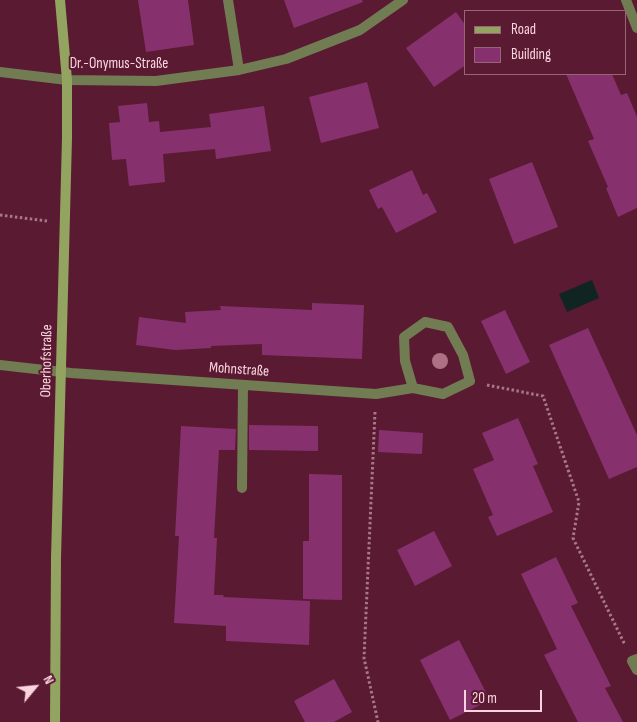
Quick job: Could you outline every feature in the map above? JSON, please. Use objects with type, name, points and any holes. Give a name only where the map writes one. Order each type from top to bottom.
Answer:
[{"type":"street","name":"Oberhofstraße","points":[[54,722],[67,80],[60,0]]},
{"type":"street","points":[[228,0],[239,70]]},
{"type":"street","name":"Dr.-Onymus-Straße","points":[[0,72],[67,80],[156,81],[239,70],[286,60],[360,30],[403,0]]},
{"type":"street","points":[[626,0],[637,28]]},
{"type":"street","points":[[413,388],[405,361],[404,337],[425,322],[448,327],[463,355],[470,381]]},
{"type":"street","name":"Mohnstraße","points":[[0,365],[62,372],[376,394],[413,388],[443,394],[470,381]]},
{"type":"street","points":[[242,488],[243,385]]},
{"type":"path","points":[[0,215],[65,224]]},
{"type":"path","points":[[470,381],[543,396],[579,502],[573,538],[635,663]]},
{"type":"path","points":[[376,394],[364,658],[378,722]]},
{"type":"shaded area","points":[[592,280],[599,298],[567,312],[559,294]]},
{"type":"building","points":[[138,0],[188,0],[194,45],[146,52]]},
{"type":"building","points":[[284,0],[362,0],[363,2],[294,28]]},
{"type":"building","points":[[456,12],[464,23],[464,66],[434,87],[406,48]]},
{"type":"building","points":[[566,75],[612,75],[621,95],[627,93],[637,117],[637,208],[618,217],[606,188],[608,187],[588,141],[594,139]]},
{"type":"building","points":[[367,82],[379,128],[321,143],[309,97]]},
{"type":"building","points":[[147,103],[149,122],[159,121],[160,132],[211,127],[209,114],[264,106],[271,151],[216,159],[215,149],[163,154],[165,182],[129,186],[126,159],[112,160],[109,123],[120,122],[118,106]]},
{"type":"building","points":[[532,162],[558,227],[514,244],[489,179]]},
{"type":"building","points":[[412,170],[423,195],[427,193],[437,212],[396,233],[382,207],[378,209],[369,190]]},
{"type":"building","points":[[312,303],[364,305],[362,359],[262,355],[262,344],[211,346],[211,348],[175,350],[136,345],[139,317],[186,323],[185,312],[221,310],[220,306],[312,310]]},
{"type":"building","points":[[505,310],[530,362],[506,374],[481,321]]},
{"type":"building","points":[[588,328],[637,435],[637,467],[609,479],[549,345]]},
{"type":"building","points":[[518,418],[538,464],[533,466],[553,512],[497,536],[488,517],[493,515],[473,469],[494,460],[482,433]]},
{"type":"building","points":[[249,425],[318,426],[318,451],[249,450]]},
{"type":"building","points":[[181,426],[236,429],[235,450],[219,450],[214,538],[217,538],[214,595],[310,601],[309,645],[226,641],[226,626],[174,623],[179,536],[175,536]]},
{"type":"building","points":[[379,430],[423,433],[422,454],[378,452]]},
{"type":"building","points":[[309,474],[342,475],[342,600],[303,599],[303,541],[309,541]]},
{"type":"building","points":[[434,531],[452,566],[415,586],[397,550]]},
{"type":"building","points":[[556,557],[578,603],[571,606],[611,686],[605,688],[623,722],[578,722],[544,655],[557,649],[521,574]]},
{"type":"building","points":[[459,640],[490,700],[450,720],[420,660]]},
{"type":"building","points":[[334,679],[352,712],[334,722],[305,722],[294,701]]}]
